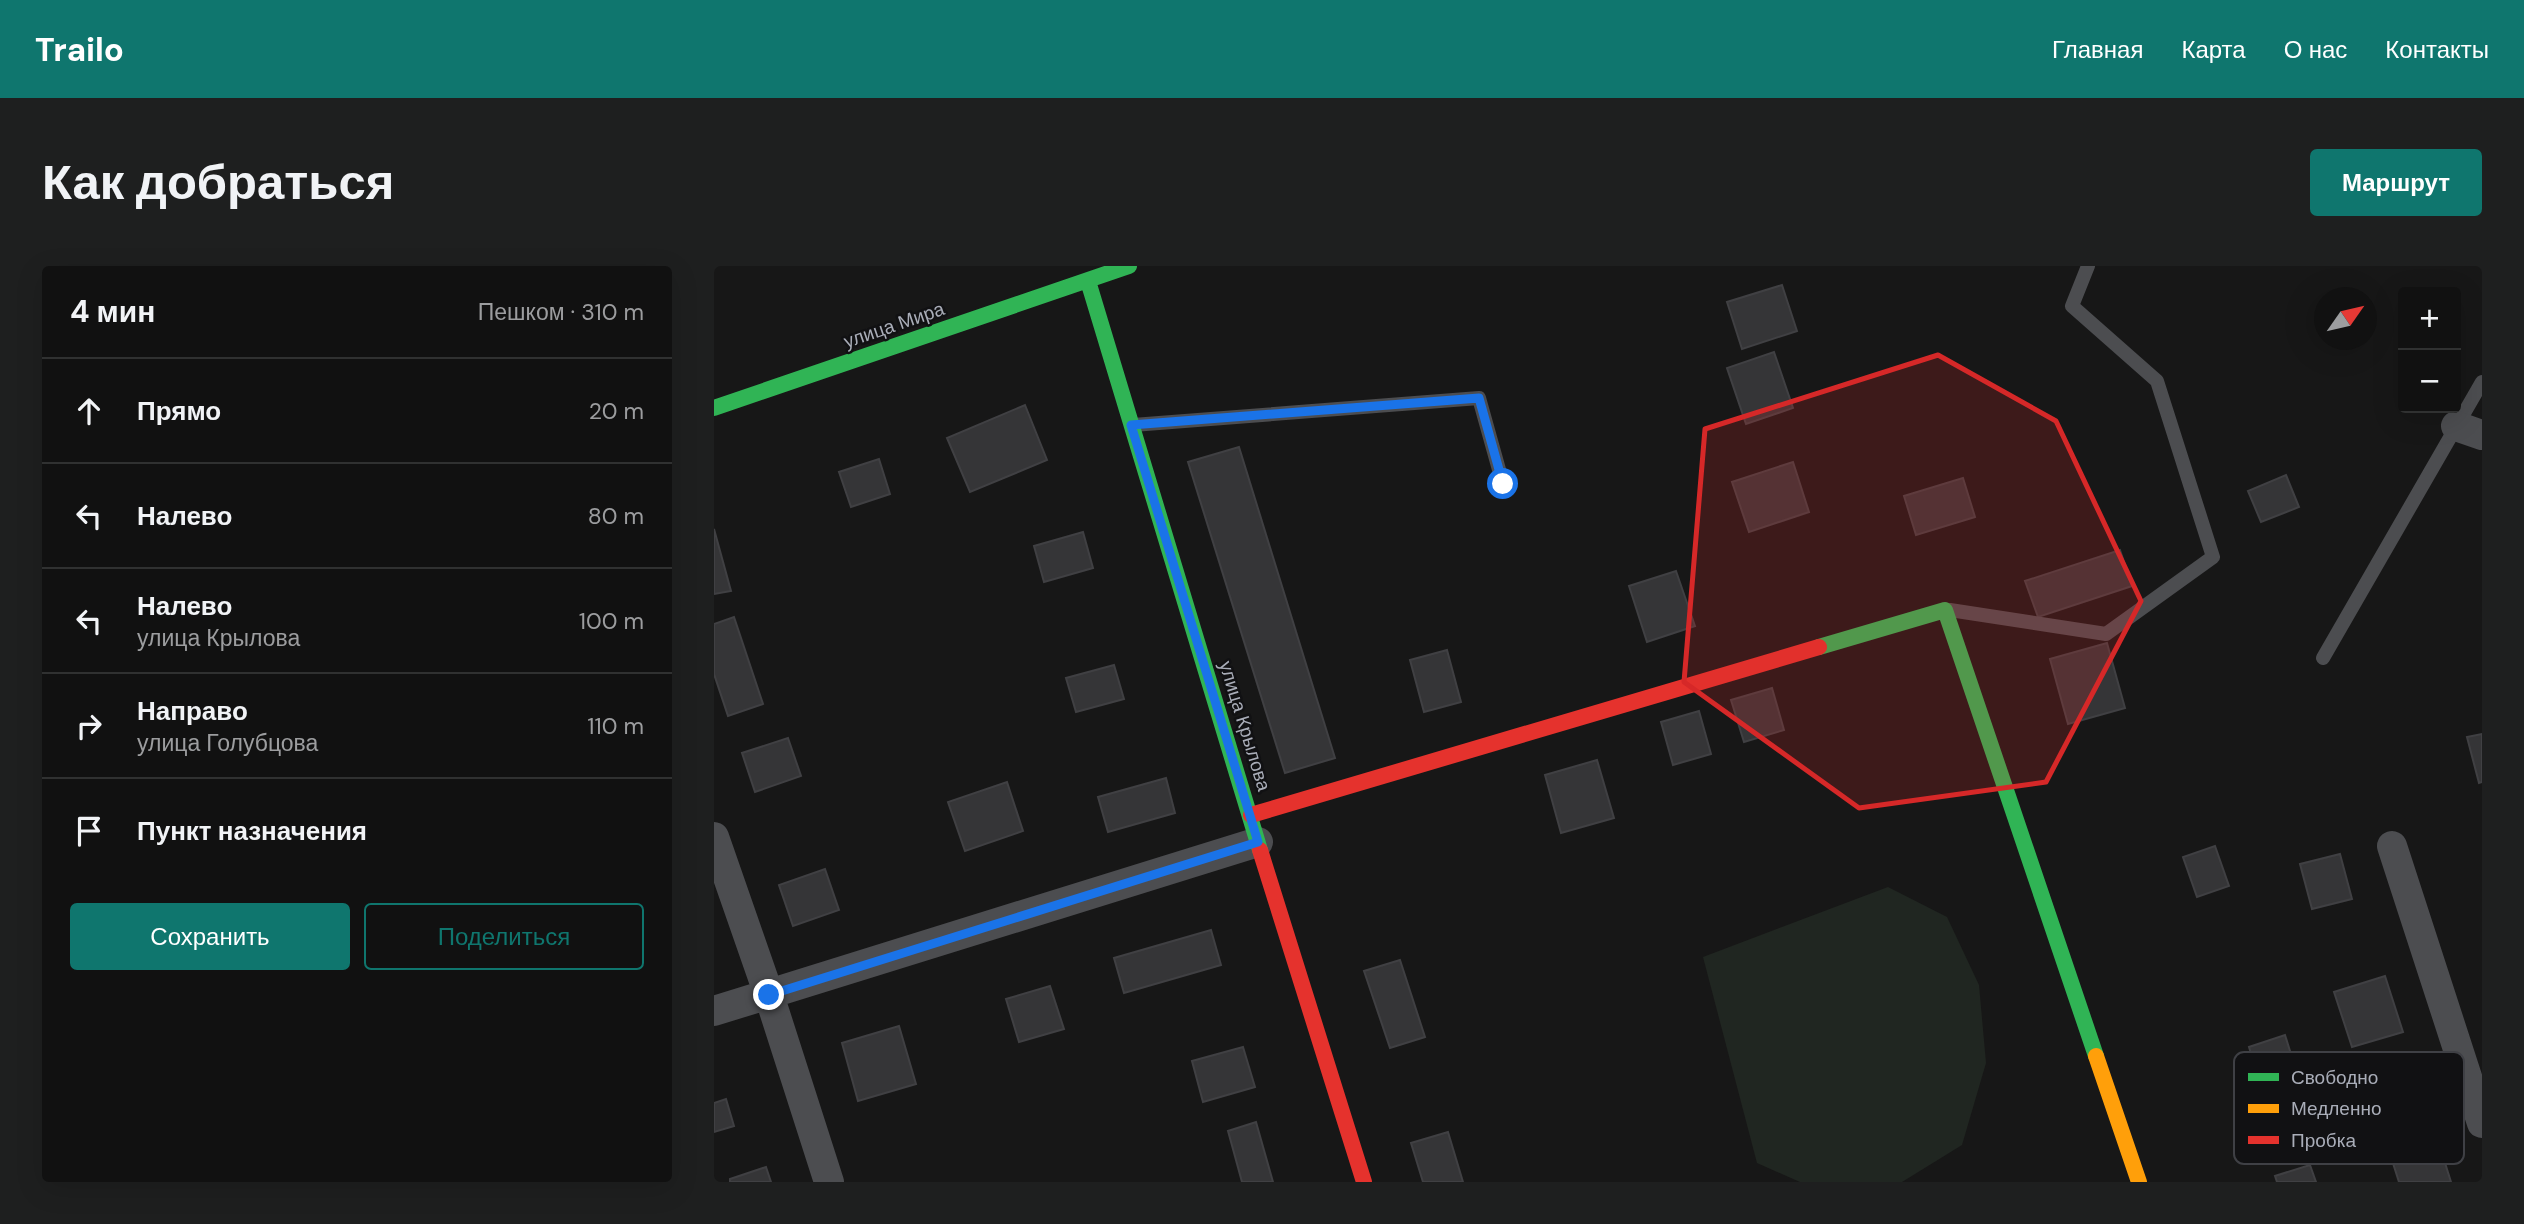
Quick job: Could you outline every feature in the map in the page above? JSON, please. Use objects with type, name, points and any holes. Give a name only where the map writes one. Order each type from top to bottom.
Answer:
[{"type":"street","name":"улица Мира","points":[[714,408],[1085,274],[1129,266]]},
{"type":"street","name":"улица Крылова","points":[[1085,274],[1364,1182]]},
{"type":"street","points":[[714,1011],[769,995],[1254,829],[1945,610],[2139,1182]]},
{"type":"street","points":[[714,837],[769,995],[829,1182]]},
{"type":"street","points":[[2392,846],[2459,1052]]},
{"type":"street","points":[[2464,1068],[2482,1123]]},
{"type":"lane","points":[[1945,610],[2106,634],[2213,557],[2157,382],[2073,306],[2088,266]]},
{"type":"lane","points":[[2323,658],[2469,430],[2482,382]]},
{"type":"lane","points":[[1131,425],[1479,398],[1503,484]]},
{"type":"highlighted area","points":[[1938,355],[2056,421],[2141,601],[2046,782],[1859,808],[1684,682],[1705,429]]},
{"type":"shaded area","points":[[1888,887],[1947,917],[1979,985],[1986,1063],[1962,1145],[1902,1182],[1800,1182],[1757,1163],[1703,957]]},
{"type":"building","points":[[1782,285],[1797,331],[1742,349],[1727,302]]},
{"type":"building","points":[[1774,352],[1793,408],[1746,424],[1727,368]]},
{"type":"building","points":[[1025,405],[1047,460],[970,492],[947,438]]},
{"type":"building","points":[[1239,447],[1335,758],[1285,773],[1188,462]]},
{"type":"building","points":[[879,459],[890,494],[851,507],[839,472]]},
{"type":"building","points":[[1793,462],[1809,512],[1749,532],[1732,482]]},
{"type":"building","points":[[2286,475],[2299,507],[2261,522],[2248,491]]},
{"type":"building","points":[[1963,478],[1975,517],[1916,535],[1904,496]]},
{"type":"building","points":[[714,529],[731,591],[714,594]]},
{"type":"building","points":[[1083,532],[1093,568],[1044,582],[1034,546]]},
{"type":"building","points":[[2120,550],[2132,586],[2038,617],[2025,581]]},
{"type":"building","points":[[1676,571],[1695,626],[1647,642],[1629,586]]},
{"type":"building","points":[[734,617],[763,704],[728,716],[714,674],[714,624]]},
{"type":"building","points":[[2107,643],[2125,708],[2068,724],[2050,659]]},
{"type":"building","points":[[1447,650],[1461,702],[1424,712],[1410,660]]},
{"type":"building","points":[[1114,665],[1124,699],[1076,712],[1066,678]]},
{"type":"building","points":[[1772,688],[1784,730],[1744,742],[1731,700]]},
{"type":"building","points":[[1699,711],[1711,754],[1673,765],[1661,722]]},
{"type":"building","points":[[2482,734],[2482,782],[2479,783],[2467,737]]},
{"type":"building","points":[[788,738],[801,776],[755,792],[742,753]]},
{"type":"building","points":[[1597,760],[1614,818],[1561,833],[1545,775]]},
{"type":"building","points":[[1166,778],[1175,813],[1108,832],[1098,797]]},
{"type":"building","points":[[1007,782],[1023,831],[965,851],[948,802]]},
{"type":"building","points":[[2215,846],[2229,886],[2197,897],[2183,857]]},
{"type":"building","points":[[2340,854],[2352,899],[2312,909],[2300,864]]},
{"type":"building","points":[[825,869],[839,910],[793,926],[779,885]]},
{"type":"building","points":[[1211,930],[1221,965],[1124,993],[1114,958]]},
{"type":"building","points":[[1400,960],[1425,1037],[1390,1048],[1364,971]]},
{"type":"building","points":[[2385,976],[2403,1032],[2352,1047],[2334,992]]},
{"type":"building","points":[[1050,986],[1064,1029],[1019,1042],[1006,999]]},
{"type":"building","points":[[899,1026],[916,1084],[858,1101],[842,1043]]},
{"type":"building","points":[[2285,1035],[2290,1052],[2250,1052],[2249,1047]]},
{"type":"building","points":[[1243,1047],[1255,1087],[1203,1102],[1192,1061]]},
{"type":"building","points":[[726,1099],[734,1126],[714,1132],[714,1103]]},
{"type":"building","points":[[1256,1122],[1273,1182],[1242,1182],[1228,1131]]},
{"type":"building","points":[[1448,1132],[1463,1182],[1423,1182],[1411,1143]]},
{"type":"building","points":[[2393,1164],[2445,1164],[2451,1182],[2399,1182]]},
{"type":"building","points":[[2310,1165],[2316,1182],[2277,1182],[2275,1176]]},
{"type":"building","points":[[766,1167],[771,1182],[730,1182],[730,1179]]},
{"type":"traffic: fast","points":[[714,408],[1129,266]]},
{"type":"traffic: fast","points":[[1088,281],[1260,850]]},
{"type":"traffic: fast","points":[[1819,647],[1945,610],[2096,1056]]},
{"type":"traffic: slow","points":[[2096,1056],[2139,1182]]},
{"type":"traffic: jam","points":[[1251,815],[1819,647]]},
{"type":"traffic: jam","points":[[1260,850],[1364,1182]]},
{"type":"route","points":[[769,995],[1258,842],[1131,425],[1479,398],[1503,484]]}]
